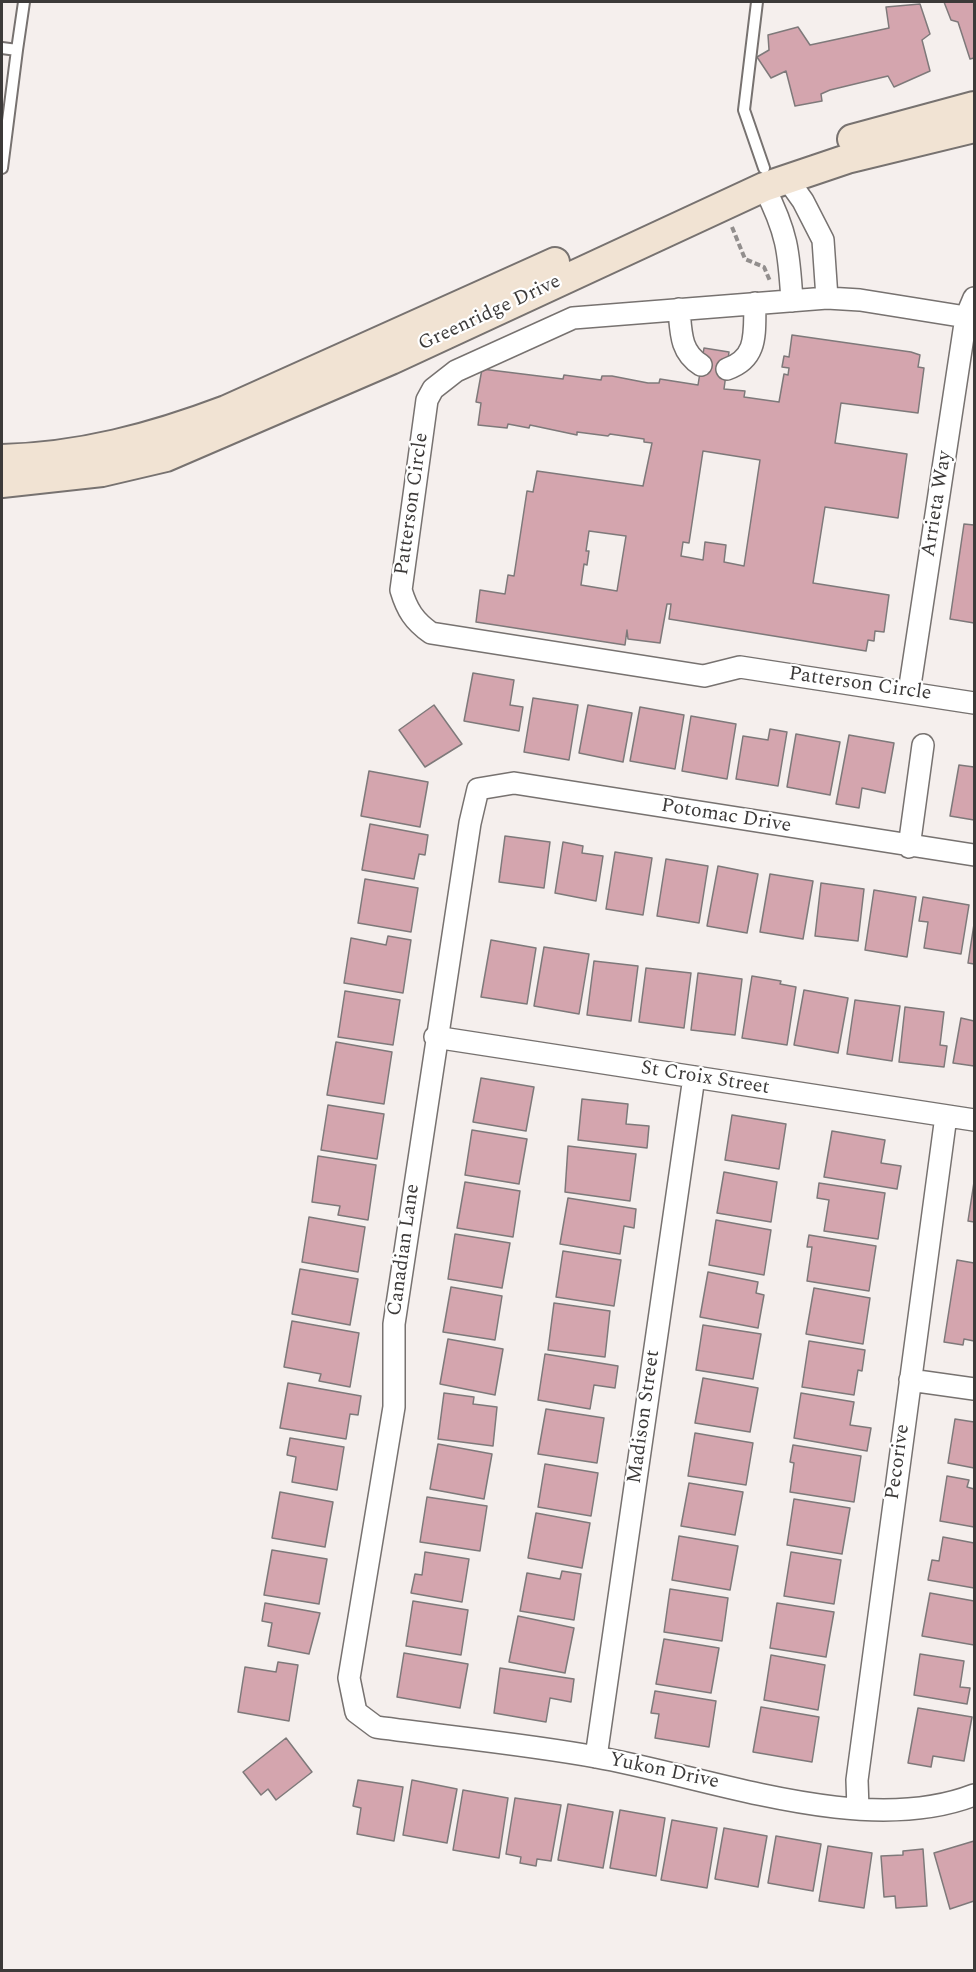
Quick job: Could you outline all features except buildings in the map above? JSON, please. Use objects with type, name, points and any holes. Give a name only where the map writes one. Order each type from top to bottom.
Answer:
[{"type":"street","name":"Greenridge Drive","points":[[2,459],[87,452],[186,425],[236,406],[856,137],[975,106]]},
{"type":"street","name":"Greenridge Drive","points":[[2,483],[102,472],[166,457],[392,360],[771,174],[847,159],[975,128]]},
{"type":"street","points":[[771,174],[803,201],[823,240],[827,298]]},
{"type":"street","points":[[771,174],[779,216],[789,246],[792,301]]},
{"type":"street","name":"Patterson Circle","points":[[970,308],[827,298],[573,318],[456,371],[433,388],[427,400],[401,590],[414,621],[431,633],[704,676],[740,668],[975,703]]},
{"type":"street","points":[[727,369],[742,362],[754,347],[754,303]]},
{"type":"street","name":"Arrieta Way","points":[[909,692],[970,308]]},
{"type":"street","points":[[679,309],[681,341],[687,353],[701,365]]},
{"type":"street","points":[[909,847],[922,745]]},
{"type":"street","name":"Potomac Drive","points":[[478,789],[514,783],[909,847],[975,855]]},
{"type":"street","name":"Canadian Lane","points":[[356,1712],[349,1678],[394,1407],[394,1323],[435,1037],[470,823],[478,789]]},
{"type":"street","name":"St Croix Street","points":[[435,1037],[975,1120]]},
{"type":"street","name":"Madison Street","points":[[596,1757],[694,1077]]},
{"type":"street","name":"Pecorive","points":[[858,1809],[856,1780],[946,1116]]},
{"type":"street","points":[[910,1380],[975,1389]]},
{"type":"street","name":"Yukon Drive","points":[[356,1712],[376,1727],[596,1757],[834,1808],[904,1810],[975,1795]]},
{"type":"lane","points":[[2,168],[24,2]]},
{"type":"lane","points":[[757,2],[744,110],[771,174]]},
{"type":"lane","points":[[2,48],[17,50]]},
{"type":"path","points":[[730,224],[745,259],[764,267],[771,283]]}]
